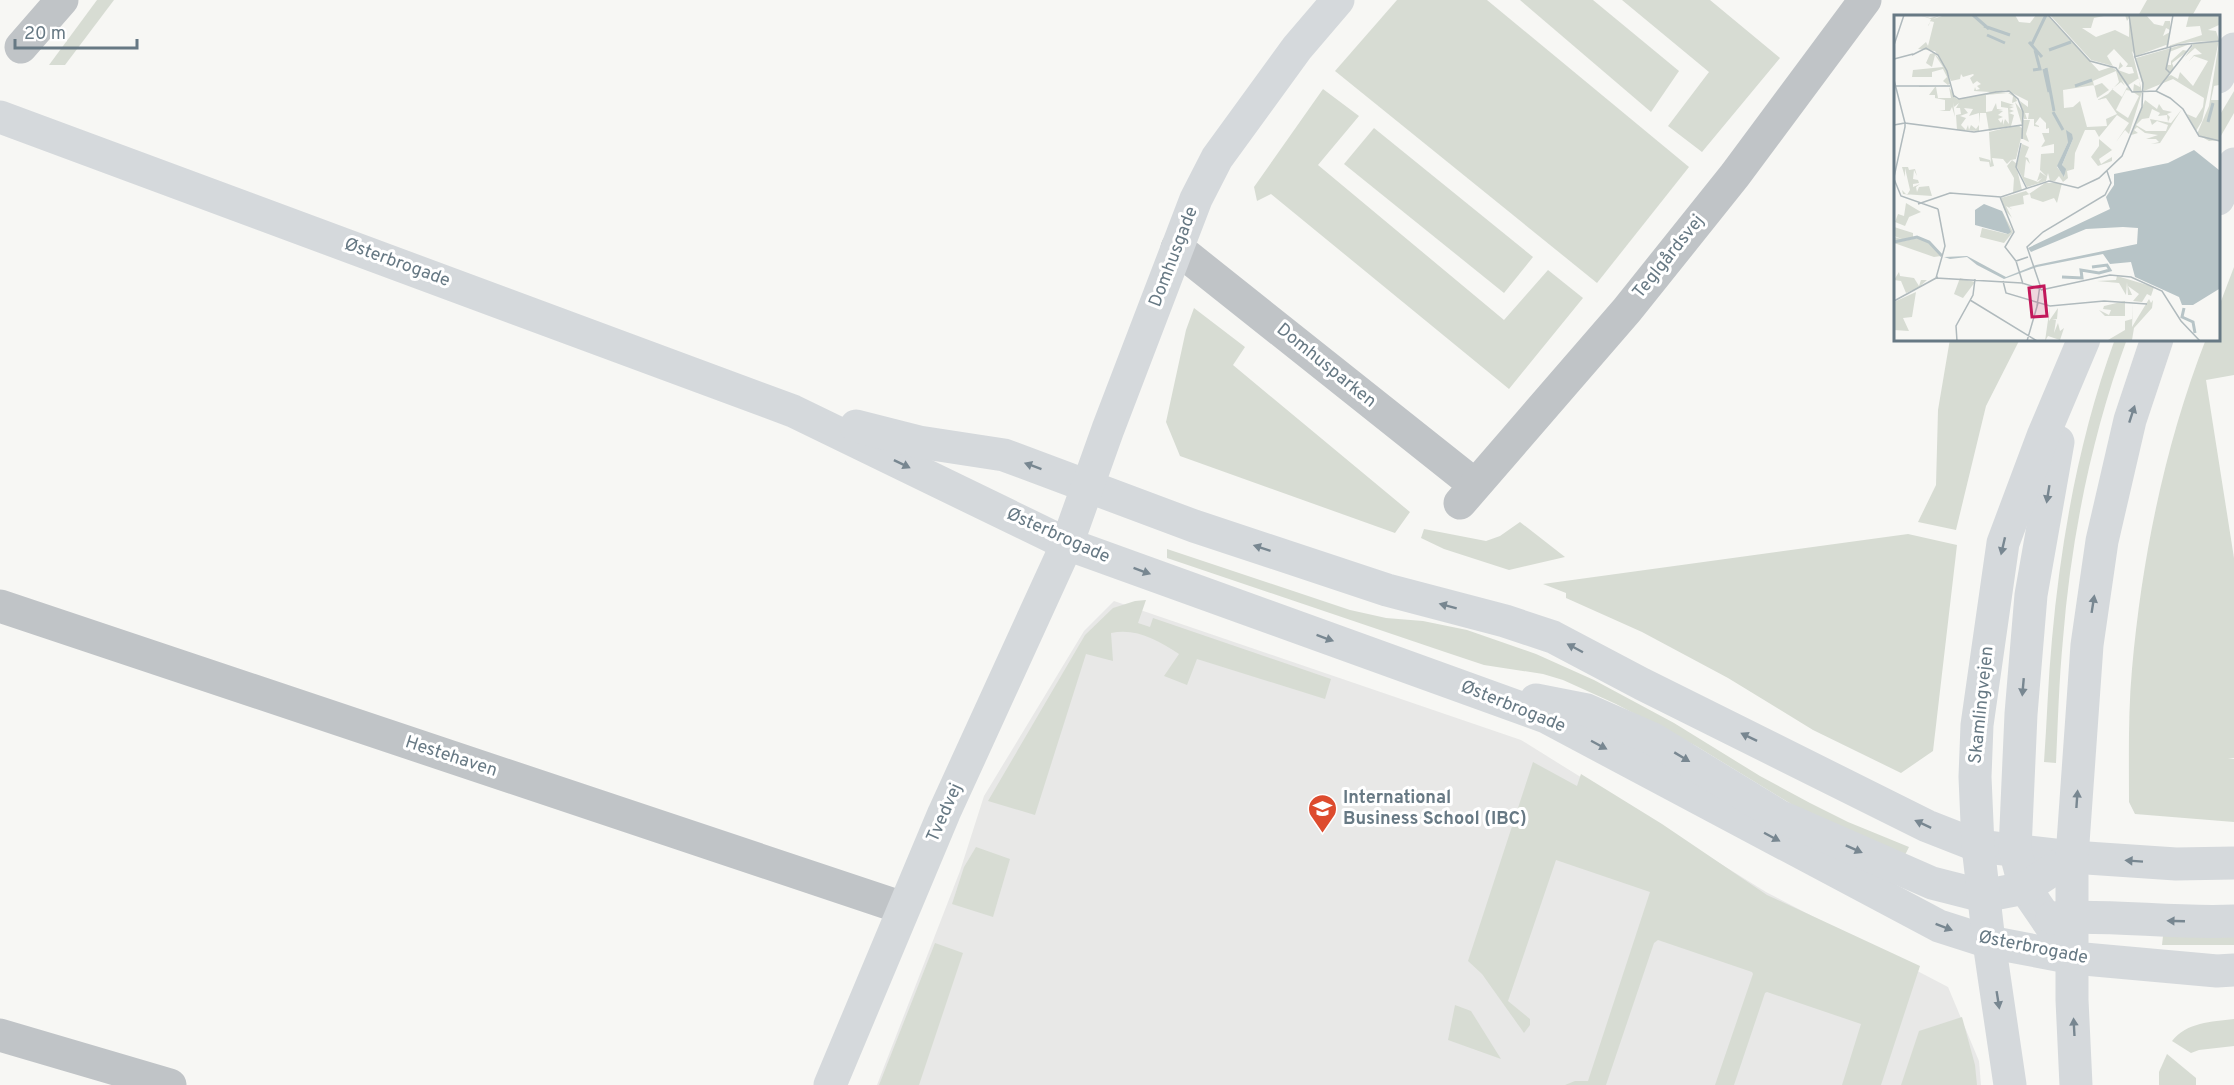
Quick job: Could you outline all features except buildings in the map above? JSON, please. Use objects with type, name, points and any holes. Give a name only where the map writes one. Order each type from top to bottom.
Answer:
[{"type":"main road","name":"Domhusgade","points":[[1067,544],[1196,199],[1217,158],[1297,48],[1338,0]]},
{"type":"main road","points":[[2219,74],[2234,50]]},
{"type":"main road","name":"Østerbrogade","points":[[0,117],[793,411],[1067,544],[1546,717],[1939,926],[1989,942],[2073,957],[2217,971],[2234,970]]},
{"type":"main road","points":[[2219,195],[2234,164]]},
{"type":"main road","points":[[2059,917],[2072,857],[2086,645],[2102,541],[2130,420],[2157,340]]},
{"type":"main road","points":[[2076,1085],[2072,1000],[2073,957],[2059,917],[2025,888],[2015,850],[2021,714],[2031,595],[2052,468],[2080,347]]},
{"type":"main road","name":"Skamlingvejen","points":[[2010,1085],[1989,942],[1978,846],[1975,777],[1977,725],[2002,543],[2080,347]]},
{"type":"main road","name":"Østerbrogade","points":[[793,411],[919,442],[1004,455],[1194,526],[1387,590],[1505,621],[1553,637],[1642,684],[1927,826],[1978,846],[2072,857],[2176,864],[2234,863]]},
{"type":"main road","name":"Tvedvej","points":[[830,1085],[903,908],[1067,544]]},
{"type":"main road","points":[[1469,688],[1587,710],[1653,739],[1779,816],[1932,884],[1983,896],[2025,888],[2072,857]]},
{"type":"main road","points":[[1989,942],[2059,917],[2180,922],[2234,921]]},
{"type":"street","points":[[21,47],[62,0]]},
{"type":"street","name":"Teglgårdsvej","points":[[1468,494],[1627,310],[1736,175],[1865,0]]},
{"type":"street","name":"Domhusparken","points":[[1177,248],[1468,494]]},
{"type":"street","name":"Hestehaven","points":[[0,606],[903,908]]},
{"type":"street","points":[[0,1035],[170,1085]]},
{"type":"shaded area","points":[[97,0],[114,0],[65,65],[49,65]]},
{"type":"shaded area","points":[[1397,0],[1487,0],[1689,167],[1597,283],[1335,71]]},
{"type":"shaded area","points":[[1520,0],[1593,0],[1679,71],[1651,112]]},
{"type":"shaded area","points":[[1622,0],[1710,0],[1780,58],[1702,152],[1668,126],[1709,72]]},
{"type":"shaded area","points":[[2147,0],[2201,0],[2193,15],[2139,15]]},
{"type":"shaded area","points":[[1323,89],[1359,116],[1318,165],[1504,320],[1548,270],[1583,298],[1509,389],[1271,194],[1257,201],[1254,187]]},
{"type":"shaded area","points":[[2234,91],[2234,113],[2219,139],[2219,116]]},
{"type":"shaded area","points":[[1374,128],[1533,257],[1504,293],[1344,164]]},
{"type":"shaded area","points":[[2234,267],[2234,375],[2206,380],[2234,558],[2234,758],[2228,759],[2234,759],[2234,822],[2135,814],[2129,802],[2132,669],[2149,543],[2167,460],[2191,379],[2206,340],[2219,340],[2219,306]]},
{"type":"shaded area","points":[[1194,308],[1245,347],[1233,365],[1410,512],[1395,533],[1180,456],[1166,422],[1186,330]]},
{"type":"shaded area","points":[[1950,340],[2019,340],[1986,406],[1956,530],[1918,522],[1936,485],[1938,410]]},
{"type":"shaded area","points":[[2115,340],[2127,340],[2103,412],[2085,487],[2071,563],[2067,601],[2060,670],[2056,763],[2044,762],[2049,670],[2061,563],[2082,449]]},
{"type":"shaded area","points":[[1520,522],[1565,557],[1509,570],[1444,549],[1421,538],[1424,529],[1486,541],[1500,536]]},
{"type":"shaded area","points":[[1908,534],[1957,545],[1933,751],[1901,773],[1813,730],[1728,678],[1642,632],[1566,598],[1566,593],[1543,584]]},
{"type":"shaded area","points":[[1167,549],[1350,610],[1386,618],[1423,621],[1467,630],[1536,654],[1594,680],[1674,723],[1760,776],[1810,803],[1848,822],[1909,847],[1904,857],[1796,807],[1696,746],[1616,704],[1563,680],[1543,674],[1484,665],[1167,558]]},
{"type":"shaded area","points":[[1146,600],[1138,623],[1150,627],[1153,618],[1331,679],[1325,699],[1197,659],[1187,685],[1164,676],[1179,654],[1146,636],[1130,632],[1111,633],[1113,661],[1086,654],[1035,815],[988,801],[1085,635],[1113,608]]},
{"type":"shaded area","name":"International Business School (IBC)","points":[[1114,601],[1521,740],[1766,892],[1948,987],[1979,1061],[1981,1085],[877,1085],[960,871],[984,796],[1084,631]]},
{"type":"shaded area","points":[[1533,762],[1577,786],[1581,774],[1662,824],[1767,895],[1920,966],[1881,1085],[1842,1085],[1861,1024],[1767,992],[1734,1085],[1715,1085],[1753,974],[1658,940],[1654,943],[1606,1085],[1565,1085],[1575,1081],[1588,1081],[1650,892],[1556,860],[1508,1001],[1530,1019],[1530,1025],[1524,1033],[1482,974],[1468,961]]},
{"type":"shaded area","points":[[976,847],[1010,859],[993,917],[952,904],[964,867]]},
{"type":"shaded area","points":[[2234,935],[2234,945],[2162,945],[2163,936]]},
{"type":"shaded area","points":[[935,943],[963,953],[919,1085],[879,1085]]},
{"type":"shaded area","points":[[1455,1005],[1471,1011],[1501,1059],[1448,1040]]},
{"type":"shaded area","points":[[1962,1017],[1975,1065],[1977,1085],[1901,1085],[1919,1031]]},
{"type":"shaded area","points":[[2234,1019],[2234,1046],[2191,1053],[2172,1041],[2192,1026]]},
{"type":"shaded area","points":[[2167,1054],[2196,1078],[2196,1085],[2159,1085],[2159,1072]]},
{"type":"place","name":"International Business School (IBC)","points":[[1322,834]]}]
